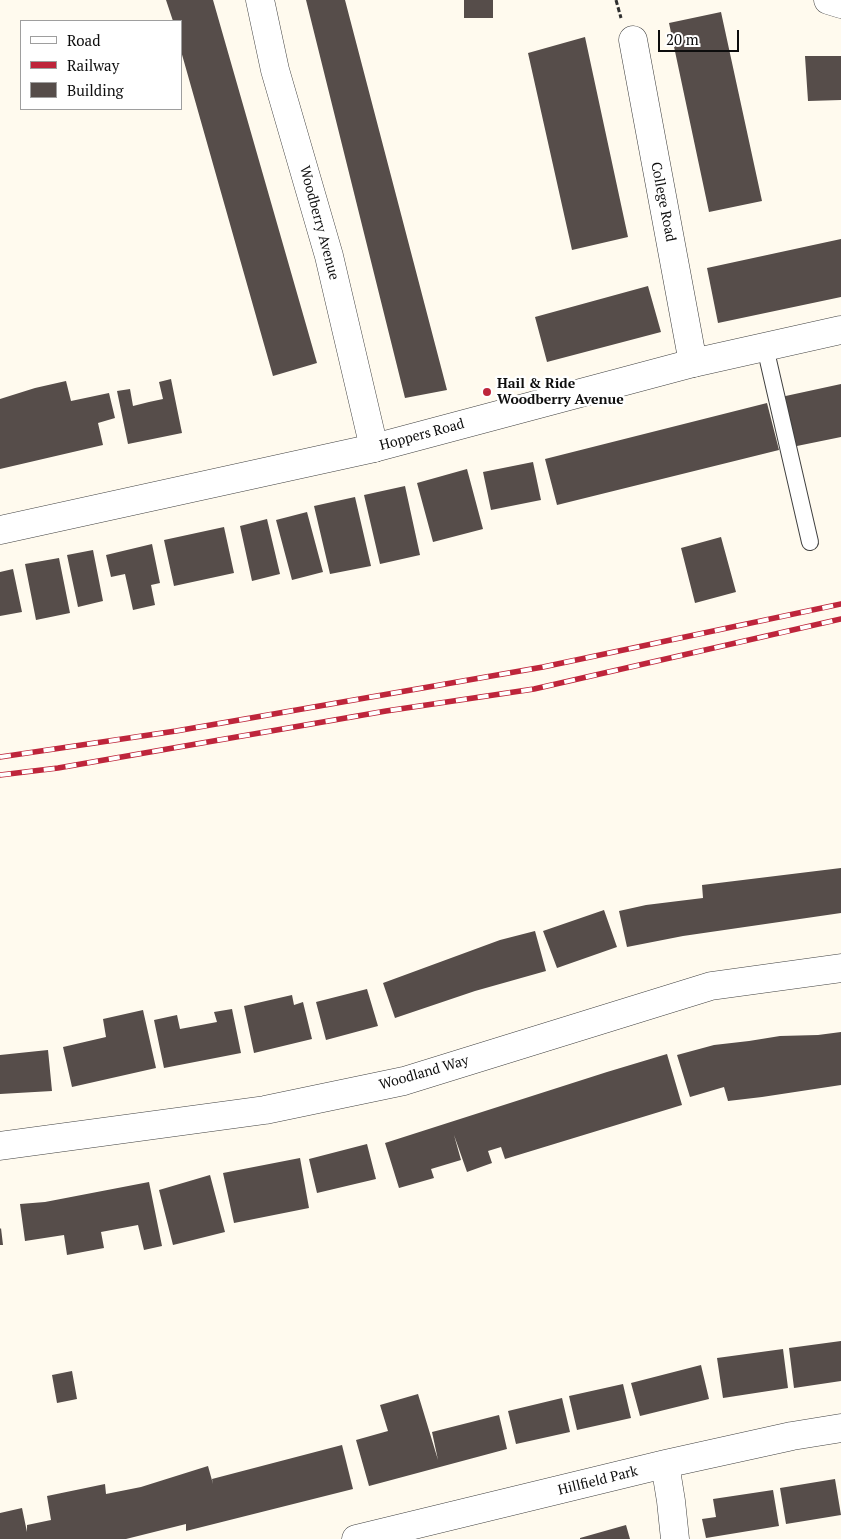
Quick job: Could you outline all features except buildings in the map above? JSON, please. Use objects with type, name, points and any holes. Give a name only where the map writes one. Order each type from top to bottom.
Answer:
[{"type":"street","name":"Woodberry Avenue","points":[[260,0],[275,70],[329,256],[374,448]]},
{"type":"street","points":[[828,0],[841,4]]},
{"type":"street","name":"College Road","points":[[633,40],[693,363]]},
{"type":"street","name":"Hoppers Road","points":[[0,530],[374,448],[693,363],[841,330]]},
{"type":"street","name":"Woodland Way","points":[[0,1146],[265,1110],[404,1081],[711,986],[841,968]]},
{"type":"street","name":"Hillfield Park","points":[[356,1539],[665,1464],[792,1436],[841,1428]]},
{"type":"street","points":[[665,1464],[675,1539]]},
{"type":"lane","points":[[765,347],[810,542]]},
{"type":"railway","points":[[0,757],[176,731],[543,667],[841,604]]},
{"type":"railway","points":[[0,775],[58,768],[386,711],[534,689],[841,619]]},
{"type":"place","name":"Hail & Ride Woodberry Avenue","points":[[487,392]]}]
